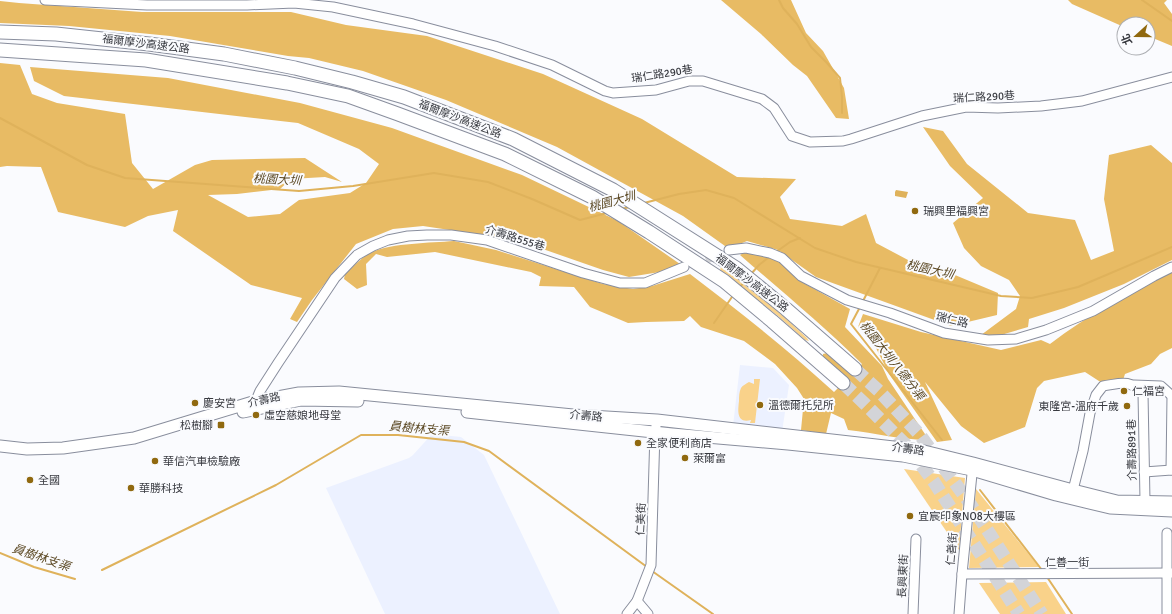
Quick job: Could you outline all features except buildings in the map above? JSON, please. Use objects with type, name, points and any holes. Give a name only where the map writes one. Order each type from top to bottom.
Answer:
[{"type":"highway","name":"福爾摩沙高速公路","points":[[0,32],[56,34],[141,43],[224,54],[295,68],[404,97],[513,139],[614,190],[736,268],[855,369]]},
{"type":"highway","name":"福爾摩沙高速公路","points":[[0,50],[146,60],[280,82],[348,96],[505,154],[592,197],[649,232],[724,282],[811,354],[843,383]]},
{"type":"highway","points":[[811,354],[824,342]]},
{"type":"main road","name":"介壽路","points":[[0,446],[27,449],[63,448],[134,438],[299,393],[339,392],[573,415],[657,420],[920,450],[1056,495],[1110,508],[1172,511]]},
{"type":"main road","name":"介壽路","points":[[0,453],[36,456],[78,453],[123,447],[254,405],[301,400],[355,400],[656,432],[904,456],[972,466],[1117,500],[1172,502]]},
{"type":"street","name":"瑞仁路290巷","points":[[45,0],[147,5],[247,5],[294,3],[333,7],[412,24],[495,46],[552,65],[613,93],[656,90],[689,81],[703,81],[762,99],[774,108],[792,136],[810,142],[843,141],[922,116],[966,107],[998,108],[1041,106],[1082,101],[1172,77]]},
{"type":"street","name":"介壽路555巷","points":[[254,405],[278,363],[335,278],[357,255],[388,240],[427,234],[451,235],[487,240],[583,273],[620,282],[645,283],[684,267]]},
{"type":"street","name":"瑞仁路","points":[[730,250],[746,248],[770,253],[782,258],[802,276],[847,300],[890,313],[944,333],[988,340],[1016,339],[1046,330],[1093,311],[1172,267]]},
{"type":"street","points":[[1073,490],[1083,451],[1090,413],[1096,395],[1104,386],[1127,383],[1134,385],[1161,386],[1172,396],[1172,470],[1144,472]]},
{"type":"street","name":"介壽路891巷","points":[[1134,385],[1143,393],[1144,502]]},
{"type":"street","name":"仁美街","points":[[627,614],[638,601],[650,569],[657,420]]},
{"type":"street","name":"仁善街","points":[[959,614],[972,466]]},
{"type":"street","points":[[1167,533],[1170,573],[1167,614]]},
{"type":"street","name":"長興東街","points":[[913,614],[916,539]]},
{"type":"street","name":"仁善一街","points":[[962,574],[1170,573]]},
{"type":"street","points":[[638,601],[648,614]]},
{"type":"shaded area","points":[[721,0],[791,0],[806,33],[823,51],[844,88],[849,119],[836,118],[807,76]]},
{"type":"shaded area","points":[[1068,0],[1167,0],[1164,3],[1172,14],[1172,46],[1156,39],[1156,16],[1116,16],[1116,23],[1072,4]]},
{"type":"shaded area","points":[[0,1],[142,12],[291,12],[346,25],[427,36],[543,74],[642,119],[737,177],[796,179],[780,197],[790,219],[842,226],[866,214],[876,243],[925,269],[955,275],[998,293],[997,315],[951,326],[816,277],[778,250],[747,241],[730,248],[683,216],[557,147],[446,100],[363,71],[309,58],[288,56],[170,36],[69,26],[0,23]]},
{"type":"shaded area","points":[[0,63],[20,65],[32,94],[57,103],[125,114],[132,163],[153,189],[195,165],[212,160],[305,158],[342,182],[325,177],[291,179],[280,189],[237,194],[208,195],[248,217],[280,214],[299,200],[350,193],[366,183],[379,164],[359,149],[298,123],[64,96],[34,81],[30,67],[168,78],[300,103],[392,128],[522,175],[618,221],[680,264],[666,271],[629,277],[603,270],[517,240],[423,226],[393,229],[356,244],[312,300],[297,322],[290,319],[302,298],[251,285],[173,231],[178,210],[148,216],[125,227],[58,212],[41,167],[0,167]]},
{"type":"shaded area","points":[[923,127],[943,131],[967,164],[1028,213],[1075,220],[1091,260],[1114,251],[1104,199],[1109,155],[1151,145],[1172,163],[1172,260],[1124,284],[1064,308],[1029,319],[1028,327],[1001,335],[981,335],[1016,309],[1020,296],[1009,280],[981,266],[964,248],[953,223],[983,198],[950,166]]},
{"type":"shaded area","points":[[896,190],[908,192],[906,198],[895,196]]},
{"type":"shaded area","points":[[454,241],[496,250],[603,284],[633,289],[652,286],[690,274],[763,331],[834,392],[845,381],[823,359],[823,354],[827,353],[852,374],[862,364],[818,322],[740,255],[747,251],[778,258],[800,281],[850,309],[845,327],[882,366],[888,379],[929,440],[899,438],[848,430],[844,419],[831,413],[826,434],[801,430],[804,399],[797,388],[775,364],[744,341],[701,327],[690,316],[684,321],[628,323],[590,307],[574,287],[539,286],[541,277],[531,272],[435,252],[387,257],[376,254],[366,264],[367,285],[357,289],[344,279],[345,274],[372,252],[390,247],[412,244]]},
{"type":"shaded area","points":[[721,266],[781,314],[809,341],[805,340],[778,316],[720,271]]},
{"type":"shaded area","points":[[1172,270],[1172,348],[1160,354],[1151,364],[1125,374],[1123,380],[1102,383],[1085,372],[1044,381],[1037,388],[1025,427],[984,443],[961,426],[925,382],[952,440],[937,442],[889,374],[871,338],[858,327],[863,314],[921,332],[1001,350],[1041,340],[1050,344],[1079,323]]},
{"type":"shaded area","name":"溫德爾托兒所","points":[[740,365],[773,368],[789,385],[782,432],[733,426]]},
{"type":"shaded area","points":[[754,379],[760,379],[755,423],[750,423],[751,420],[746,421],[740,418],[738,408],[739,394],[744,385],[749,382],[754,384]]},
{"type":"shaded area","points":[[432,434],[461,437],[484,455],[560,614],[385,614],[326,488],[409,458]]},
{"type":"shaded area","points":[[904,469],[965,478],[959,550]]},
{"type":"shaded area","points":[[976,489],[1039,567],[969,568]]},
{"type":"shaded area","points":[[1046,582],[1066,614],[1000,614],[979,583]]},
{"type":"waterway","points":[[779,0],[783,8],[797,24],[811,47],[840,78],[842,113]]},
{"type":"waterway","points":[[1142,0],[1172,21]]},
{"type":"waterway","name":"桃園大圳","points":[[0,118],[87,165],[125,178],[299,191],[353,186],[434,173],[488,182],[580,220],[607,213]]},
{"type":"waterway","name":"桃園大圳","points":[[644,203],[679,194],[706,190],[734,198],[815,248],[856,262],[1001,296],[1032,298],[1078,287],[1172,247]]},
{"type":"waterway","name":"桃園大圳","points":[[621,209],[630,207]]},
{"type":"waterway","points":[[776,252],[790,242],[800,238]]},
{"type":"waterway","points":[[751,274],[769,257]]},
{"type":"waterway","name":"桃園大圳八德分渠","points":[[863,301],[880,268]]},
{"type":"waterway","points":[[739,288],[745,281]]},
{"type":"waterway","points":[[714,323],[734,294]]},
{"type":"waterway","name":"桃園大圳八德分渠","points":[[860,307],[851,324],[942,440]]},
{"type":"waterway","name":"員樹林支渠","points":[[102,570],[276,485],[361,435],[398,435],[464,442],[489,451],[647,567]]},
{"type":"waterway","name":"桃園大圳八德分渠","points":[[980,490],[1042,570]]},
{"type":"waterway","name":"員樹林支渠","points":[[0,553],[34,567],[75,579]]},
{"type":"waterway","name":"員樹林支渠","points":[[652,571],[713,614]]},
{"type":"waterway","name":"桃園大圳八德分渠","points":[[1047,577],[1072,614]]},
{"type":"tunnel","points":[[693,264],[720,254]]},
{"type":"tunnel","points":[[855,369],[879,391],[920,435],[971,505],[1042,614]]},
{"type":"tunnel","points":[[843,383],[907,446],[934,482],[1019,614]]},
{"type":"place","name":"瑞興里福興宮","points":[[915,211]]},
{"type":"place","name":"仁福宮","points":[[1124,391]]},
{"type":"place","name":"慶安宮","points":[[195,403]]},
{"type":"place","name":"溫德爾托兒所","points":[[760,405]]},
{"type":"place","name":"東隆宮-溫府千歲","points":[[1127,406]]},
{"type":"place","name":"虛空慈娘地母堂","points":[[256,415]]},
{"type":"place","name":"松樹腳","points":[[221,425]]},
{"type":"place","name":"全家便利商店","points":[[638,443]]},
{"type":"place","name":"萊爾富","points":[[685,458]]},
{"type":"place","name":"華信汽車檢驗廠","points":[[155,461]]},
{"type":"place","name":"全國","points":[[30,480]]},
{"type":"place","name":"華勝科技","points":[[131,488]]},
{"type":"place","name":"宜宸印象NO8大樓區","points":[[910,516]]}]
